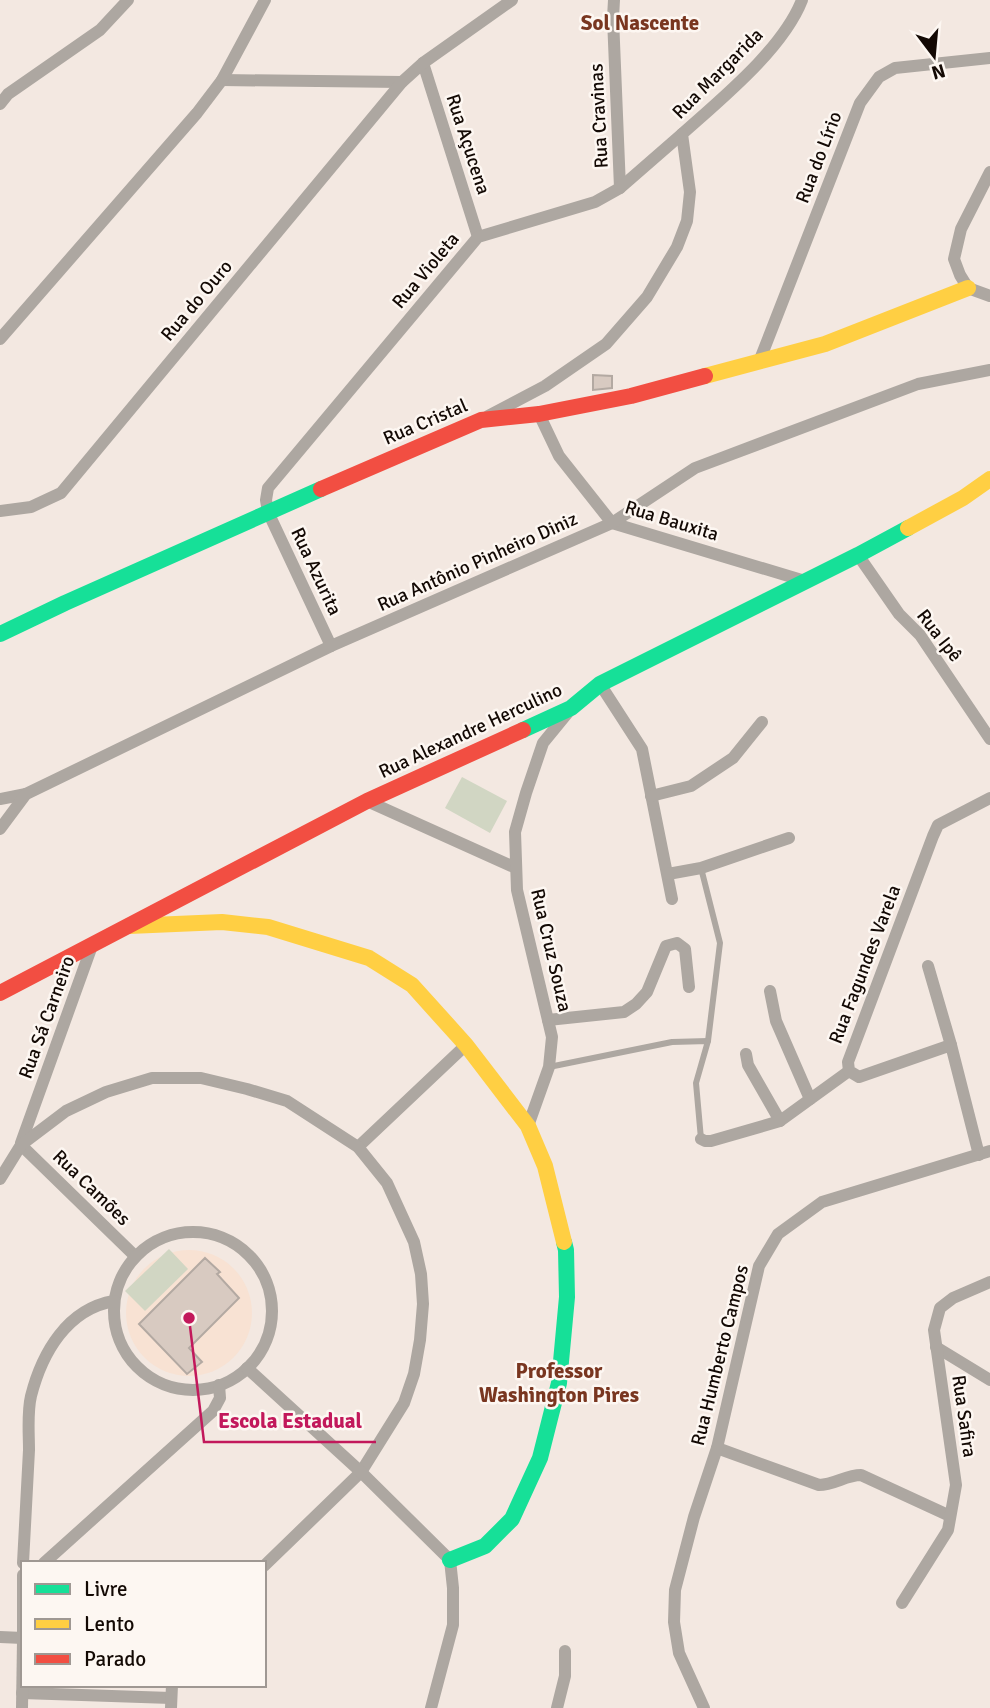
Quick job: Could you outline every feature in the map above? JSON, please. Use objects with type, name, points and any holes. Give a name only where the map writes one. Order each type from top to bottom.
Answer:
[{"type":"street","points":[[0,104],[8,94],[100,30],[128,0]]},
{"type":"street","points":[[0,339],[197,113],[222,80],[265,0]]},
{"type":"street","name":"Rua do Ouro","points":[[0,511],[31,507],[61,493],[402,82],[423,63],[512,0]]},
{"type":"street","name":"Rua Cravinas","points":[[614,0],[620,188]]},
{"type":"street","name":"Rua Margarida","points":[[481,420],[545,386],[606,344],[647,297],[677,247],[687,221],[690,192],[682,134],[768,52],[796,16],[802,0]]},
{"type":"street","name":"Rua do Lírio","points":[[759,362],[860,103],[879,77],[895,68],[990,58]]},
{"type":"street","name":"Rua Açucena","points":[[423,63],[478,237]]},
{"type":"street","points":[[222,80],[402,82]]},
{"type":"street","name":"Rua Violeta","points":[[268,512],[268,488],[478,237],[595,202],[620,188],[682,134]]},
{"type":"street","points":[[990,172],[961,229],[954,259],[968,288],[990,296]]},
{"type":"street","name":"Rua Cristal","points":[[0,634],[268,512],[481,420],[539,414],[631,396],[759,362],[825,344],[968,288]]},
{"type":"street","name":"Rua Antônio Pinheiro Diniz","points":[[0,829],[26,794],[331,646],[612,523],[695,468],[918,384],[990,370]]},
{"type":"street","name":"Rua Bauxita","points":[[539,414],[559,456],[612,523],[805,581]]},
{"type":"street","name":"Rua Alexandre Herculino","points":[[0,993],[367,801],[571,708],[600,684],[858,555],[963,498],[990,479]]},
{"type":"street","name":"Rua Azurita","points":[[268,512],[331,646]]},
{"type":"street","name":"Rua Ipê","points":[[858,555],[899,614],[920,635],[990,739]]},
{"type":"street","points":[[600,684],[642,749],[672,899]]},
{"type":"street","name":"Rua Cruz Souza","points":[[528,1126],[549,1068],[552,1037],[517,890],[515,832],[543,743],[571,708]]},
{"type":"street","points":[[651,796],[691,786],[733,758],[762,722]]},
{"type":"street","points":[[0,799],[26,794]]},
{"type":"street","name":"Rua Fagundes Varela","points":[[951,1045],[859,1077],[849,1072],[848,1062],[938,825],[990,798]]},
{"type":"street","points":[[367,801],[516,868]]},
{"type":"street","points":[[668,874],[701,868],[789,838]]},
{"type":"street","points":[[125,927],[222,922],[268,927],[369,958],[412,985],[466,1045],[528,1126],[545,1166],[566,1250],[567,1297],[559,1383],[540,1458],[512,1519],[485,1546],[450,1559]]},
{"type":"street","name":"Rua Sá Carneiro","points":[[21,1144],[93,943]]},
{"type":"street","points":[[548,1020],[624,1012],[647,992],[666,946],[677,943],[685,949],[689,987]]},
{"type":"street","points":[[928,966],[984,1153]]},
{"type":"street","points":[[770,992],[776,1021],[810,1099]]},
{"type":"street","points":[[358,1147],[466,1045]]},
{"type":"street","points":[[746,1054],[748,1065],[780,1121]]},
{"type":"street","points":[[701,1139],[711,1141],[780,1121],[849,1072]]},
{"type":"street","points":[[0,1179],[21,1144],[66,1111],[106,1093],[152,1078],[201,1078],[287,1101],[358,1147],[387,1183],[414,1242],[421,1274],[423,1304],[414,1374],[404,1403],[361,1472],[266,1564]]},
{"type":"street","name":"Rua Camões","points":[[21,1144],[135,1256]]},
{"type":"street","name":"Rua Humberto Campos","points":[[704,1708],[679,1653],[674,1622],[675,1590],[694,1517],[717,1448],[759,1266],[778,1234],[822,1202],[984,1153]]},
{"type":"street","points":[[198,1232],[220,1237],[240,1247],[256,1264],[267,1283],[272,1306],[266,1339],[247,1368],[219,1385],[192,1390],[166,1385],[142,1372],[125,1352],[115,1328],[114,1301],[121,1277],[135,1256],[153,1242],[186,1233],[198,1232]]},
{"type":"street","name":"Rua Safira","points":[[902,1603],[948,1530],[956,1485],[934,1330],[940,1308],[953,1298],[990,1282]]},
{"type":"street","points":[[23,1561],[31,1398],[48,1349],[85,1310],[99,1303],[114,1301]]},
{"type":"street","name":"Rua Safira","points":[[936,1347],[990,1380]]},
{"type":"street","points":[[247,1368],[361,1472],[450,1559],[453,1625],[431,1708]]},
{"type":"street","points":[[46,1561],[213,1411],[220,1398],[219,1385]]},
{"type":"street","points":[[717,1448],[819,1485],[829,1485],[853,1475],[861,1475],[950,1516]]},
{"type":"street","points":[[0,1637],[21,1639]]},
{"type":"street","points":[[557,1708],[565,1676],[565,1651]]},
{"type":"street","points":[[22,1687],[22,1708]]},
{"type":"street","points":[[22,1693],[171,1697]]},
{"type":"lane","points":[[701,868],[720,943],[708,1041],[696,1083],[701,1139]]},
{"type":"lane","points":[[549,1068],[672,1042],[708,1041]]},
{"type":"shaded area","points":[[189,1250],[213,1254],[234,1268],[248,1289],[252,1313],[248,1337],[234,1358],[213,1372],[189,1376],[165,1372],[144,1358],[130,1337],[126,1313],[130,1289],[144,1268],[165,1254]]},
{"type":"green space","points":[[462,777],[507,801],[490,833],[445,808]]},
{"type":"green space","points":[[169,1249],[188,1269],[145,1311],[125,1291]]},
{"type":"building","points":[[593,375],[612,376],[612,388],[593,390]]},
{"type":"building","points":[[205,1258],[220,1272],[217,1274],[239,1298],[189,1348],[202,1362],[187,1374],[139,1324]]},
{"type":"traffic: fast","points":[[0,634],[321,489]]},
{"type":"traffic: fast","points":[[523,730],[571,708],[600,684],[908,528]]},
{"type":"traffic: fast","points":[[450,1560],[485,1546],[512,1519],[540,1458],[559,1383],[567,1297],[564,1242]]},
{"type":"traffic: slow","points":[[705,376],[825,344],[968,288]]},
{"type":"traffic: slow","points":[[908,528],[963,498],[990,479]]},
{"type":"traffic: slow","points":[[129,926],[222,922],[268,927],[369,958],[412,985],[466,1045],[528,1126],[545,1166],[564,1242]]},
{"type":"traffic: jam","points":[[321,489],[481,420],[539,414],[631,396],[705,376]]},
{"type":"traffic: jam","points":[[0,993],[367,801],[523,730]]},
{"type":"place","name":"Escola Estadual","points":[[189,1318]]},
{"type":"district","name":"Sol Nascente","points":[[640,23]]},
{"type":"district","name":"Professor Washington Pires","points":[[559,1383]]}]
